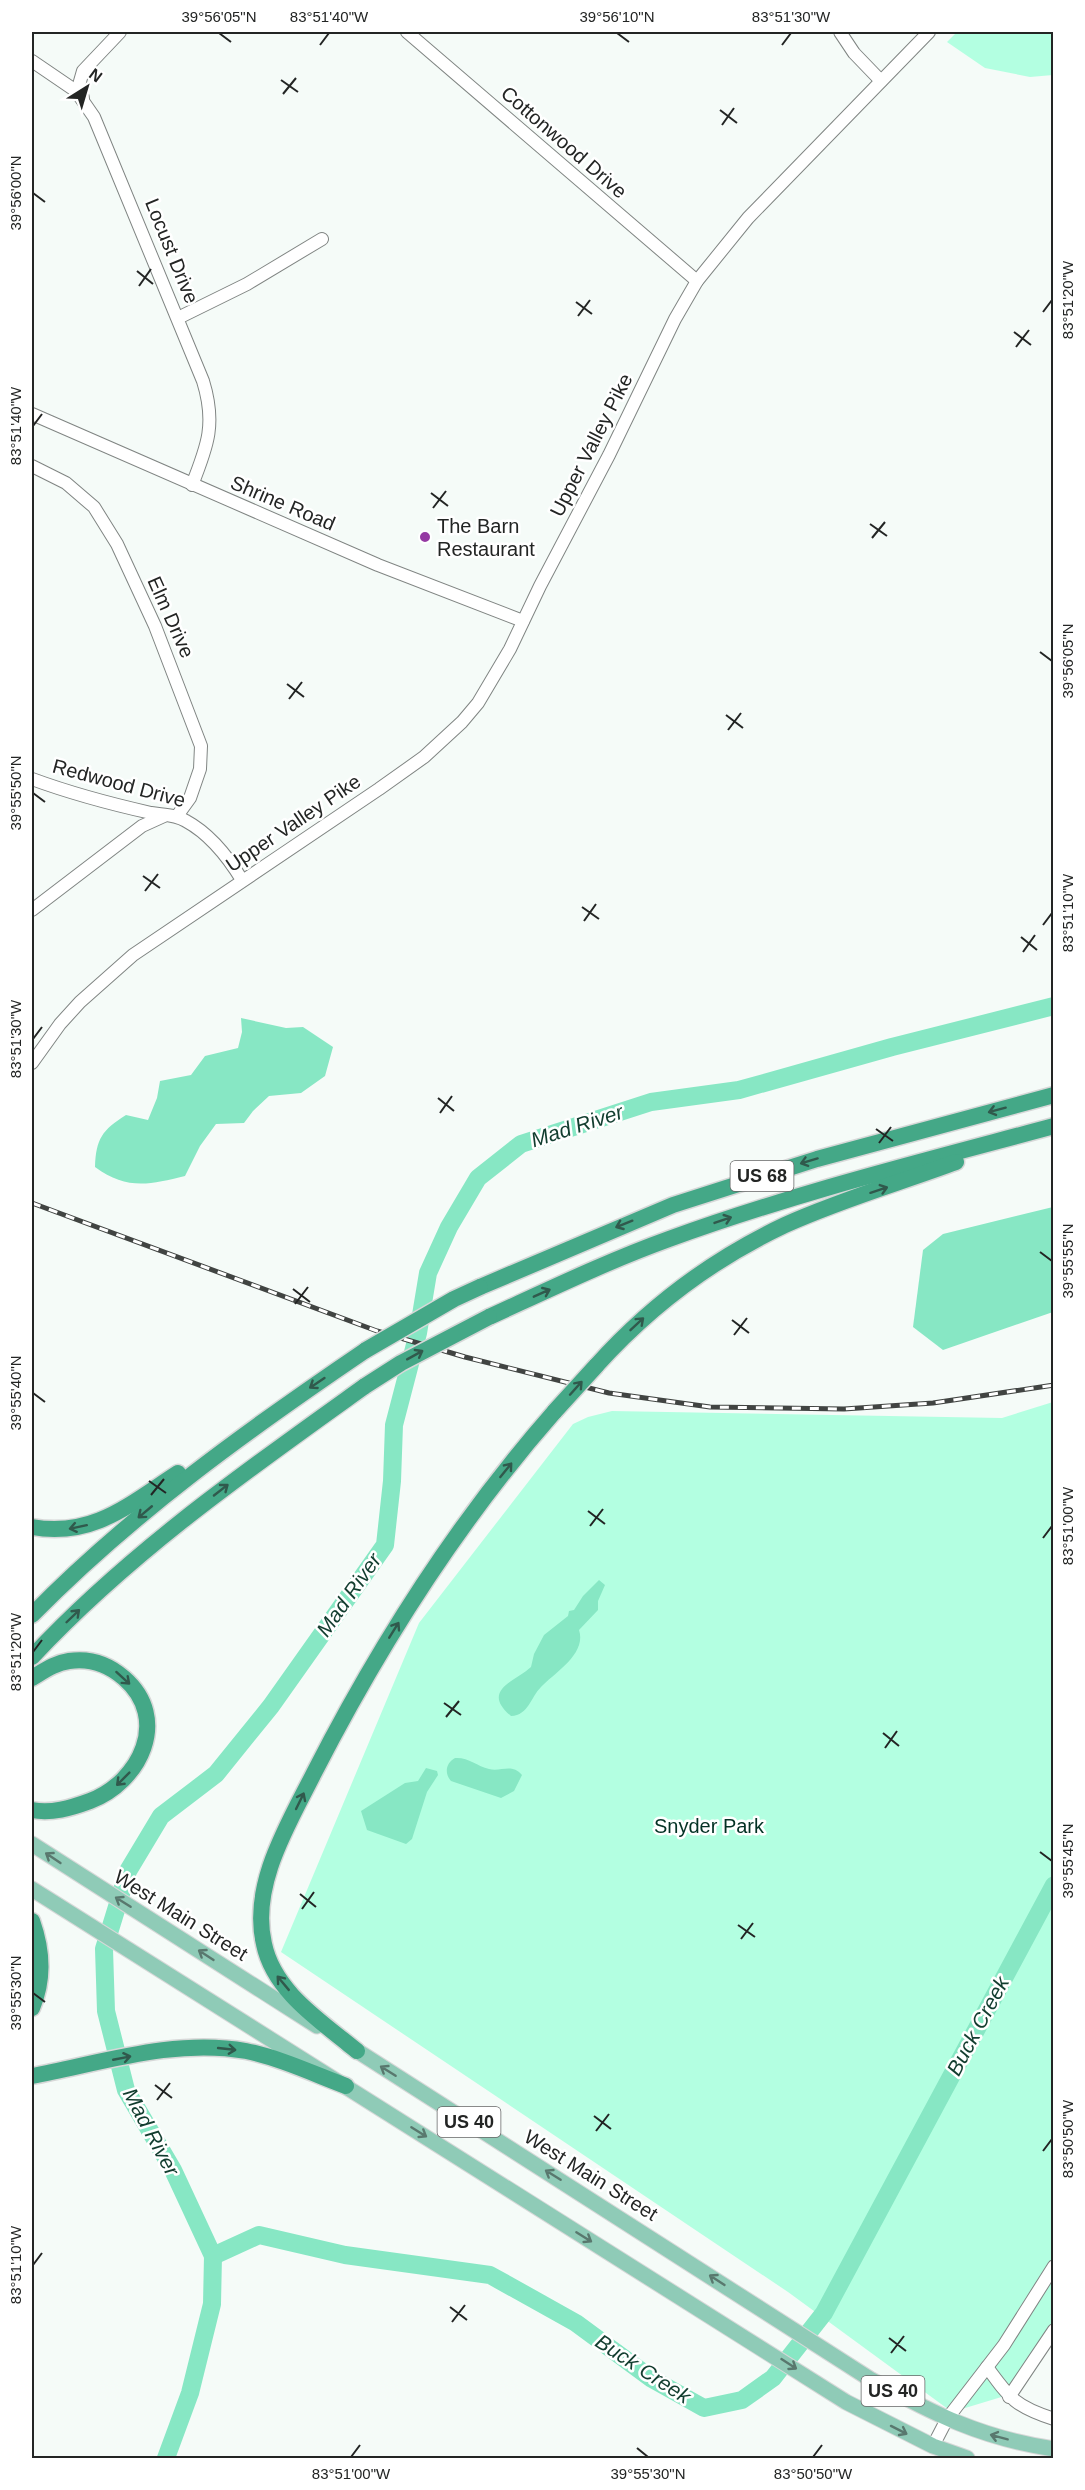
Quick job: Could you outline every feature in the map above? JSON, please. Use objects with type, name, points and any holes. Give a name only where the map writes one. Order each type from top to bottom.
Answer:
[{"type":"highway","name":"US 68","points":[[32,1615],[132,1523],[255,1425],[366,1350],[439,1307],[480,1287],[673,1205],[817,1159],[1053,1095]]},
{"type":"highway","name":"US 68","points":[[32,1657],[85,1605],[181,1521],[237,1477],[365,1386],[410,1358],[489,1317],[667,1240],[735,1216],[879,1173],[1053,1126]]},
{"type":"highway","points":[[357,2051],[297,2000],[275,1974],[267,1958],[261,1924],[266,1883],[276,1854],[299,1804],[348,1709],[389,1638],[494,1484],[616,1343],[674,1292],[745,1246],[838,1203],[1053,1126]]},
{"type":"highway","points":[[32,1527],[63,1530],[98,1522],[255,1425]]},
{"type":"highway","points":[[32,1678],[53,1665],[68,1661],[81,1660],[106,1665],[118,1672],[135,1690],[142,1702],[147,1727],[141,1756],[124,1780],[111,1790],[75,1807],[60,1810],[32,1810]]},
{"type":"highway","points":[[32,1921],[40,1951],[40,1971],[32,2008]]},
{"type":"highway","points":[[32,2076],[169,2050],[197,2047],[248,2052],[346,2086]]},
{"type":"main road","name":"West Main Street","points":[[32,1844],[74,1873],[171,1932],[870,2379],[946,2419],[994,2436],[1053,2449]]},
{"type":"main road","name":"US 40","points":[[32,1889],[856,2407],[933,2446],[967,2458]]},
{"type":"street","points":[[84,99],[80,86],[83,71],[120,32]]},
{"type":"street","name":"Cottonwood Drive","points":[[407,32],[697,280]]},
{"type":"street","points":[[840,32],[854,53],[880,81]]},
{"type":"street","name":"Upper Valley Pike","points":[[32,1064],[60,1024],[106,977],[168,930],[379,789],[444,740],[478,703],[495,676],[609,455],[675,319],[697,280],[748,218],[929,32]]},
{"type":"street","name":"Locust Drive","points":[[32,61],[63,81],[84,99],[105,141],[203,381],[210,410],[209,437],[192,485]]},
{"type":"street","points":[[178,318],[248,284],[322,239]]},
{"type":"street","name":"Shrine Road","points":[[32,414],[391,571],[523,621]]},
{"type":"street","name":"Elm Drive","points":[[32,466],[66,483],[94,507],[117,544],[155,626],[201,746],[200,769],[190,798],[173,816]]},
{"type":"street","name":"Redwood Drive","points":[[32,778],[92,798],[173,816],[200,830],[219,848],[242,880]]},
{"type":"street","points":[[32,910],[151,820],[173,816]]},
{"type":"street","points":[[933,2446],[946,2419],[987,2367],[1032,2303],[1053,2266]]},
{"type":"street","points":[[1009,2397],[1053,2330]]},
{"type":"street","points":[[987,2367],[1009,2397],[1023,2407],[1053,2419]]},
{"type":"green space","points":[[957,32],[1053,32],[1053,75],[1030,77],[985,68],[947,42]]},
{"type":"green space","name":"Snyder Park","points":[[1053,1402],[1054,2328],[1008,2395],[952,2412],[788,2292],[281,1952],[419,1623],[573,1424],[588,1417],[612,1411],[1002,1418]]},
{"type":"shaded area","points":[[241,1018],[286,1028],[303,1027],[333,1047],[325,1076],[301,1093],[269,1096],[244,1123],[216,1124],[200,1146],[185,1176],[138,1184],[117,1179],[95,1167],[99,1142],[111,1126],[126,1115],[148,1120],[157,1098],[160,1081],[191,1075],[205,1056],[238,1048],[242,1032]]},
{"type":"shaded area","points":[[1053,1207],[1053,1312],[943,1350],[913,1327],[923,1250],[943,1234]]},
{"type":"shaded area","points":[[599,1580],[605,1585],[598,1601],[598,1610],[579,1630],[580,1639],[574,1655],[537,1691],[522,1713],[511,1716],[502,1707],[499,1699],[500,1693],[504,1687],[531,1667],[534,1654],[544,1635],[568,1616],[569,1611],[574,1610],[583,1596]]},
{"type":"shaded area","points":[[455,1758],[493,1770],[514,1769],[522,1775],[514,1791],[501,1798],[451,1781],[447,1775],[447,1768]]},
{"type":"shaded area","points":[[426,1768],[437,1771],[438,1775],[427,1792],[412,1839],[406,1844],[367,1830],[361,1811],[405,1783],[418,1781]]},
{"type":"waterway","name":"Mad River","points":[[166,2458],[190,2393],[212,2304],[213,2256],[173,2170],[126,2090],[106,2011],[104,1949],[128,1871],[161,1816],[216,1774],[271,1706],[385,1545],[392,1481],[394,1425],[418,1333],[428,1273],[449,1227],[478,1178],[521,1144],[651,1102],[739,1090],[892,1047],[1054,1006]]},
{"type":"waterway","name":"Buck Creek","points":[[213,2256],[259,2235],[345,2255],[490,2275],[576,2323],[652,2379],[704,2408],[742,2400],[773,2378],[824,2313],[1054,1885]]},
{"type":"railway","points":[[32,1203],[377,1331],[465,1357],[609,1393],[710,1407],[844,1409],[933,1403],[1054,1385]]},
{"type":"place","name":"The Barn Restaurant","points":[[425,537]]}]
